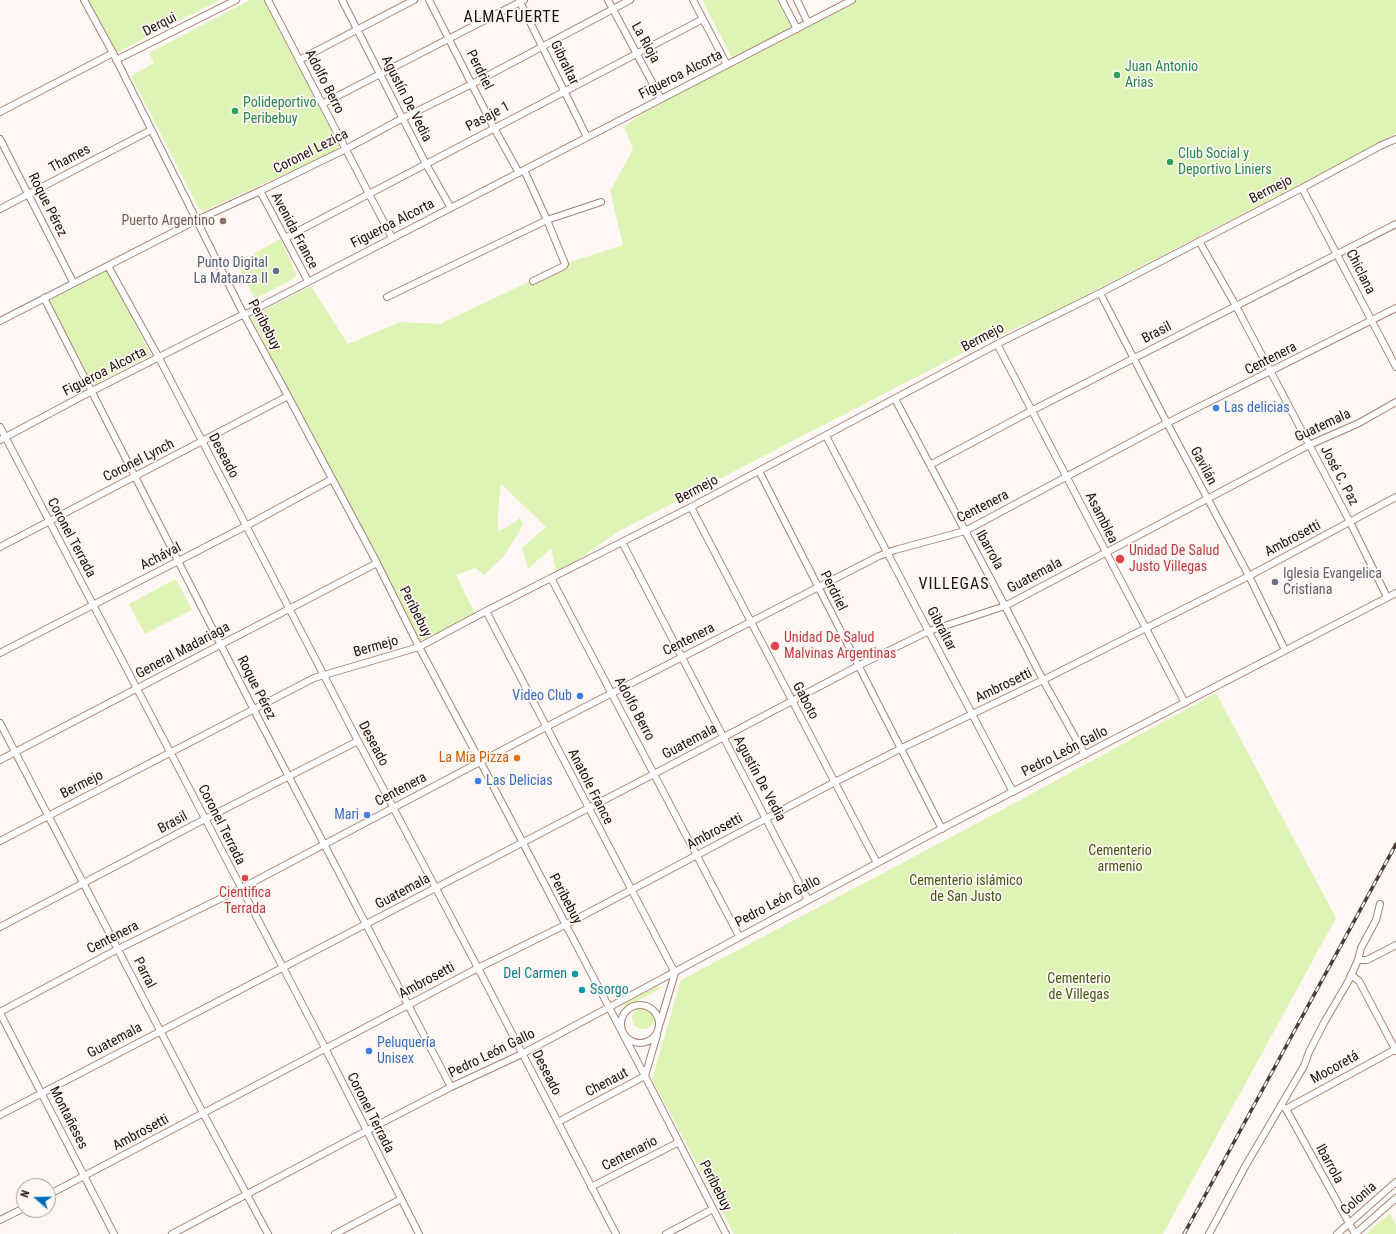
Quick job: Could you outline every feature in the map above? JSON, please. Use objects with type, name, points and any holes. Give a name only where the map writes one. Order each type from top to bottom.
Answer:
[{"type":"street","name":"Peribebuy","points":[[84,0],[113,53],[244,315],[377,563],[419,647],[609,1007],[726,1234]]},
{"type":"street","name":"Derqui","points":[[116,60],[236,0]]},
{"type":"street","name":"Adolfo Berro","points":[[268,0],[392,238]]},
{"type":"street","name":"Agustín De Vedia","points":[[342,0],[426,164],[451,208]]},
{"type":"street","points":[[299,60],[414,0]]},
{"type":"street","name":"Perdriel","points":[[429,0],[494,128],[521,171],[547,220],[565,264],[564,266],[533,281]]},
{"type":"street","name":"La Rioja","points":[[608,0],[661,99]]},
{"type":"street","name":"Coronel Lezica","points":[[0,321],[73,282],[108,266],[197,220],[346,149],[630,0]]},
{"type":"street","points":[[693,0],[727,65]]},
{"type":"street","points":[[782,0],[797,29]]},
{"type":"street","points":[[797,0],[808,23]]},
{"type":"street","name":"Figueroa Alcorta","points":[[3,439],[852,0]]},
{"type":"street","points":[[322,104],[521,1]]},
{"type":"street","name":"Gibraltar","points":[[521,1],[588,137]]},
{"type":"street","name":"Pasaje 1","points":[[285,238],[703,19]]},
{"type":"street","points":[[0,112],[113,53]]},
{"type":"street","name":"Thames","points":[[0,208],[151,130]]},
{"type":"street","name":"Roque Pérez","points":[[0,139],[73,282]]},
{"type":"street","name":"Bermejo","points":[[0,841],[314,678],[419,647],[486,611],[691,507],[997,344],[1100,293],[1396,139]]},
{"type":"street","name":"Chiclana","points":[[1302,188],[1396,367]]},
{"type":"street","name":"Avenida France","points":[[260,191],[308,281]]},
{"type":"street","points":[[388,297],[547,220],[601,202]]},
{"type":"street","name":"Brasil","points":[[930,465],[1031,411],[1396,224]]},
{"type":"street","name":"José C. Paz","points":[[1199,241],[1236,306],[1350,522],[1387,597]]},
{"type":"street","name":"Deseado","points":[[108,266],[159,358],[616,1234]]},
{"type":"street","name":"Gavilán","points":[[1100,293],[1133,359],[1249,576],[1285,650]]},
{"type":"street","name":"Roque Pérez","points":[[44,298],[254,710],[451,1087]]},
{"type":"street","name":"Centenera","points":[[0,1013],[118,949],[240,889],[480,761],[887,552],[965,531],[1167,423],[1396,308]]},
{"type":"street","name":"Asamblea","points":[[997,344],[1185,703]]},
{"type":"street","name":"Coronel Lynch","points":[[0,547],[288,396]]},
{"type":"street","name":"Ibarrola","points":[[895,399],[1084,755]]},
{"type":"street","name":"Guatemala","points":[[0,1115],[160,1030],[588,809],[858,666],[929,631],[1005,606],[1309,445],[1360,423],[1396,402]]},
{"type":"street","name":"Coronel Terrada","points":[[0,428],[3,439],[137,688],[419,1234]]},
{"type":"street","name":"Gibraltar","points":[[826,436],[1013,792]]},
{"type":"street","name":"Perdriel","points":[[758,471],[942,829]]},
{"type":"street","name":"Achával","points":[[0,653],[246,526],[332,479]]},
{"type":"street","name":"Ambrosetti","points":[[56,1191],[478,968],[565,925],[835,782],[1043,680],[1249,576],[1396,497]]},
{"type":"street","name":"Gaboto","points":[[691,507],[877,864]]},
{"type":"street","name":"Agustín De Vedia","points":[[622,542],[681,657],[767,818],[808,900]]},
{"type":"street","name":"General Madariaga","points":[[0,760],[377,563]]},
{"type":"street","name":"Adolfo Berro","points":[[551,578],[739,936]]},
{"type":"street","name":"Pedro León Gallo","points":[[173,1234],[246,1194],[451,1087],[522,1054],[675,973],[739,936],[1396,593]]},
{"type":"street","name":"Anatole France","points":[[486,611],[588,809],[675,973]]},
{"type":"street","name":"Parral","points":[[0,723],[203,1113],[268,1234]]},
{"type":"street","name":"Brasil","points":[[0,927],[205,819],[358,741]]},
{"type":"street","points":[[1209,1234],[1246,1165],[1284,1107],[1304,1066],[1309,1052],[1351,975],[1358,960],[1361,948],[1376,920],[1380,904]]},
{"type":"street","points":[[1358,960],[1367,960],[1396,945]]},
{"type":"street","points":[[645,1076],[675,973]]},
{"type":"street","points":[[1351,975],[1359,981],[1396,1049]]},
{"type":"street","points":[[643,1005],[649,1007],[658,1017],[658,1030],[656,1035],[651,1040],[640,1043],[628,1040],[621,1030],[621,1018],[630,1007],[643,1005]]},
{"type":"street","name":"Montañeses","points":[[0,1013],[114,1234]]},
{"type":"street","name":"Mocoretá","points":[[1284,1107],[1396,1049]]},
{"type":"street","name":"Chenaut","points":[[558,1122],[645,1076]]},
{"type":"street","name":"Ibarrola","points":[[1284,1107],[1348,1224],[1355,1234]]},
{"type":"street","name":"Centenario","points":[[591,1187],[679,1142]]},
{"type":"street","name":"Colonia","points":[[1337,1234],[1396,1182]]},
{"type":"street","name":"Colonia","points":[[1355,1234],[1396,1198]]},
{"type":"street","points":[[334,1234],[401,1199]]},
{"type":"street","points":[[666,1234],[713,1209]]},
{"type":"street","points":[[0,1220],[16,1212]]},
{"type":"green space","points":[[87,0],[220,0],[116,53]]},
{"type":"green space","name":"Polideportivo Peribebuy","points":[[250,0],[264,0],[339,145],[337,150],[204,211],[199,209],[131,76],[154,63],[149,53]]},
{"type":"green space","points":[[702,0],[780,0],[794,28],[733,60]]},
{"type":"green space","points":[[852,0],[1396,0],[1396,133],[1045,316],[984,342],[619,531],[582,557],[556,572],[551,548],[528,569],[522,548],[546,527],[501,484],[498,512],[498,531],[506,528],[520,518],[523,525],[504,556],[484,575],[475,568],[456,575],[475,614],[420,641],[377,555],[317,446],[251,317],[311,286],[348,344],[400,322],[440,324],[570,262],[623,245],[610,191],[633,149],[624,127],[661,99]]},
{"type":"green space","points":[[280,239],[296,273],[295,278],[255,299],[237,263]]},
{"type":"green space","points":[[107,269],[151,355],[92,386],[48,299]]},
{"type":"green space","points":[[176,579],[192,610],[145,634],[129,604]]},
{"type":"green space","name":"Cementerio de Villegas","points":[[1216,693],[1336,918],[1163,1234],[954,1234],[962,1229],[953,1234],[734,1234],[652,1079],[681,980],[987,818]]},
{"type":"green space","points":[[658,986],[660,989],[625,1008],[623,1004]]},
{"type":"green space","points":[[643,1007],[651,1010],[654,1018],[651,1026],[643,1029],[635,1026],[632,1018],[635,1010]]},
{"type":"green space","points":[[1390,1213],[1396,1225],[1396,1234],[1366,1234]]},
{"type":"railway","points":[[1184,1234],[1396,844]]},
{"type":"place","name":"Juan Antonio Arias","points":[[1117,75]]},
{"type":"place","name":"Polideportivo Peribebuy","points":[[235,111]]},
{"type":"place","name":"Club Social y Deportivo Liniers","points":[[1170,162]]},
{"type":"place","name":"Puerto Argentino","points":[[223,221]]},
{"type":"place","name":"Punto Digital La Matanza II","points":[[276,271]]},
{"type":"place","name":"Las delicias","points":[[1216,408]]},
{"type":"place","name":"Unidad De Salud Justo Villegas","points":[[1120,559]]},
{"type":"place","name":"Iglesia Evangelica Cristiana","points":[[1275,582]]},
{"type":"place","name":"Unidad De Salud Malvinas Argentinas","points":[[775,646]]},
{"type":"place","name":"Video Club","points":[[580,696]]},
{"type":"place","name":"La Mía Pizza","points":[[517,758]]},
{"type":"place","name":"Las Delicias","points":[[478,781]]},
{"type":"place","name":"Mari","points":[[367,815]]},
{"type":"place","name":"Cientifica Terrada","points":[[245,878]]},
{"type":"place","name":"Del Carmen","points":[[575,974]]},
{"type":"place","name":"Ssorgo","points":[[582,990]]},
{"type":"place","name":"Peluquería Unisex","points":[[369,1051]]},
{"type":"district","name":"ALMAFUERTE","points":[[512,18]]},
{"type":"district","name":"VILLEGAS","points":[[954,585]]},
{"type":"park label","name":"Cementerio armenio","points":[[1120,860]]},
{"type":"park label","name":"Cementerio islámico de San Justo","points":[[966,890]]}]
